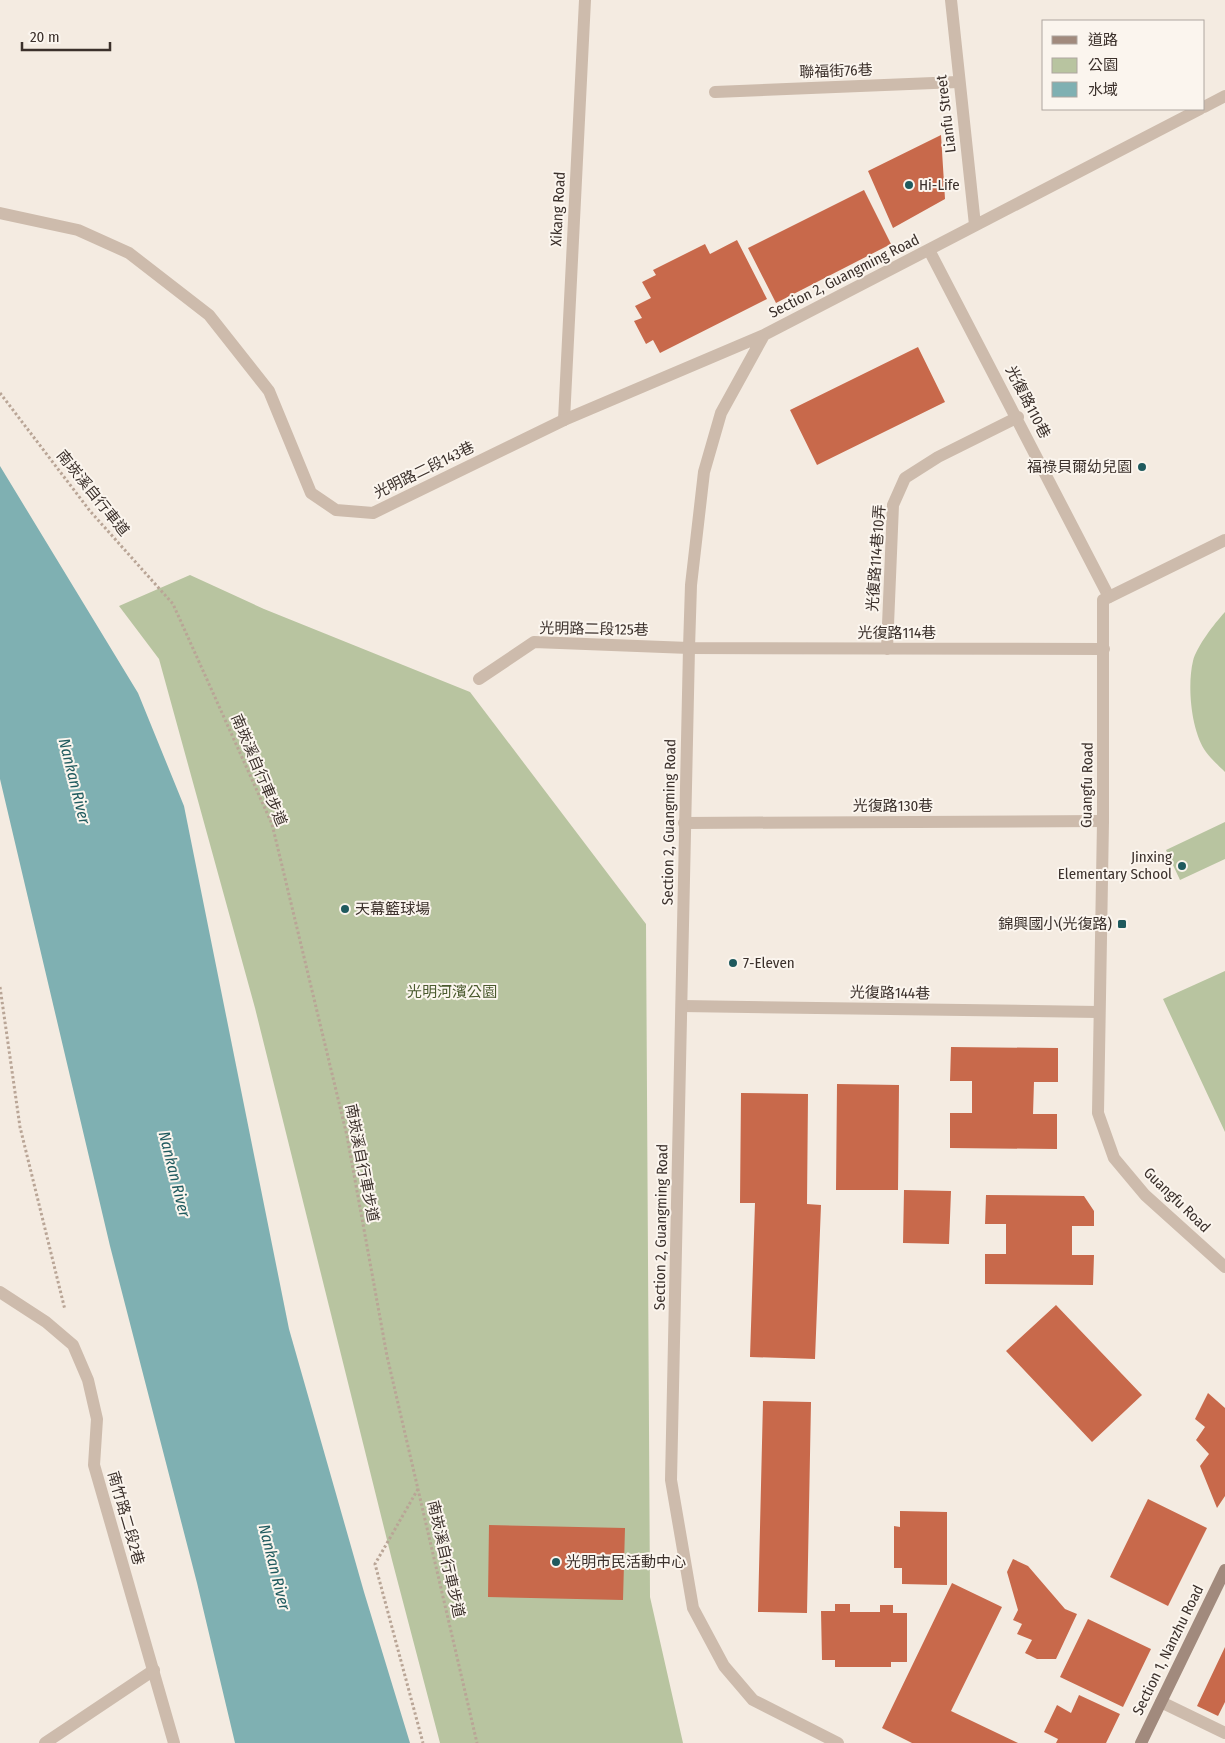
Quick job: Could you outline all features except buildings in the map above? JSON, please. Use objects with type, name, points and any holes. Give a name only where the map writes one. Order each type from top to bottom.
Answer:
[{"type":"street","name":"Xikang Road","points":[[564,420],[585,0]]},
{"type":"street","name":"Lianfu Street","points":[[951,0],[958,82],[976,225]]},
{"type":"street","name":"聯福街76巷","points":[[715,92],[958,82]]},
{"type":"street","points":[[1205,106],[1225,96]]},
{"type":"street","name":"Section 2, Guangming Road","points":[[838,1743],[753,1700],[724,1666],[693,1608],[672,1480],[684,822],[691,585],[704,472],[721,413],[764,335],[1198,110]]},
{"type":"street","name":"光明路二段143巷","points":[[0,213],[78,230],[129,253],[209,315],[269,392],[311,493],[336,510],[373,513],[564,420],[764,335]]},
{"type":"street","name":"光復路110巷","points":[[929,250],[1018,417],[1109,597]]},
{"type":"street","name":"光復路114巷10弄","points":[[887,649],[893,505],[905,478],[938,457],[1018,417]]},
{"type":"street","points":[[1109,597],[1225,540]]},
{"type":"street","name":"Guangfu Road","points":[[1109,597],[1103,600],[1103,821],[1098,1012],[1098,1113],[1114,1158],[1145,1195],[1225,1267]]},
{"type":"street","name":"光明路二段125巷","points":[[479,680],[534,642],[689,648]]},
{"type":"street","name":"光復路114巷","points":[[689,648],[1104,649]]},
{"type":"street","name":"光復路130巷","points":[[684,822],[1103,821]]},
{"type":"street","name":"光復路144巷","points":[[682,1006],[1098,1012]]},
{"type":"street","name":"南竹路二段2巷","points":[[0,1292],[46,1322],[73,1345],[88,1380],[97,1419],[94,1465],[174,1743]]},
{"type":"street","name":"Section 1, Nanzhu Road","points":[[1140,1743],[1225,1570]]},
{"type":"street","points":[[45,1743],[154,1670]]},
{"type":"street","points":[[1161,1702],[1225,1733]]},
{"type":"path","name":"南崁溪自行車道","points":[[0,393],[90,511],[173,604]]},
{"type":"path","name":"南崁溪自行車步道","points":[[173,604],[272,824],[347,1136],[387,1356],[477,1743]]},
{"type":"path","points":[[0,987],[20,1127],[73,1345]]},
{"type":"path","points":[[418,1488],[375,1564],[423,1743]]},
{"type":"green space","name":"光明河濱公園","points":[[190,575],[264,609],[470,692],[646,924],[650,1597],[683,1743],[440,1743],[392,1560],[255,1008],[159,659],[119,606]]},
{"type":"green space","points":[[1225,612],[1225,772],[1208,755],[1201,743],[1194,721],[1190,683],[1193,661],[1198,649]]},
{"type":"green space","points":[[1225,822],[1225,859],[1180,880],[1166,850]]},
{"type":"green space","points":[[1225,971],[1225,1132],[1163,999]]},
{"type":"water","name":"Nankan River","points":[[0,466],[138,693],[184,806],[289,1329],[364,1592],[410,1743],[235,1743],[197,1583],[110,1246],[0,779]]},
{"type":"place","name":"Hi-Life","points":[[909,185]]},
{"type":"place","name":"福祿貝爾幼兒園","points":[[1142,467]]},
{"type":"place","name":"Jinxing Elementary School","points":[[1182,866]]},
{"type":"place","name":"天幕籃球場","points":[[345,909]]},
{"type":"place","name":"錦興國小(光復路)","points":[[1122,924]]},
{"type":"place","name":"7-Eleven","points":[[733,963]]},
{"type":"place","name":"光明市民活動中心","points":[[556,1562]]}]
